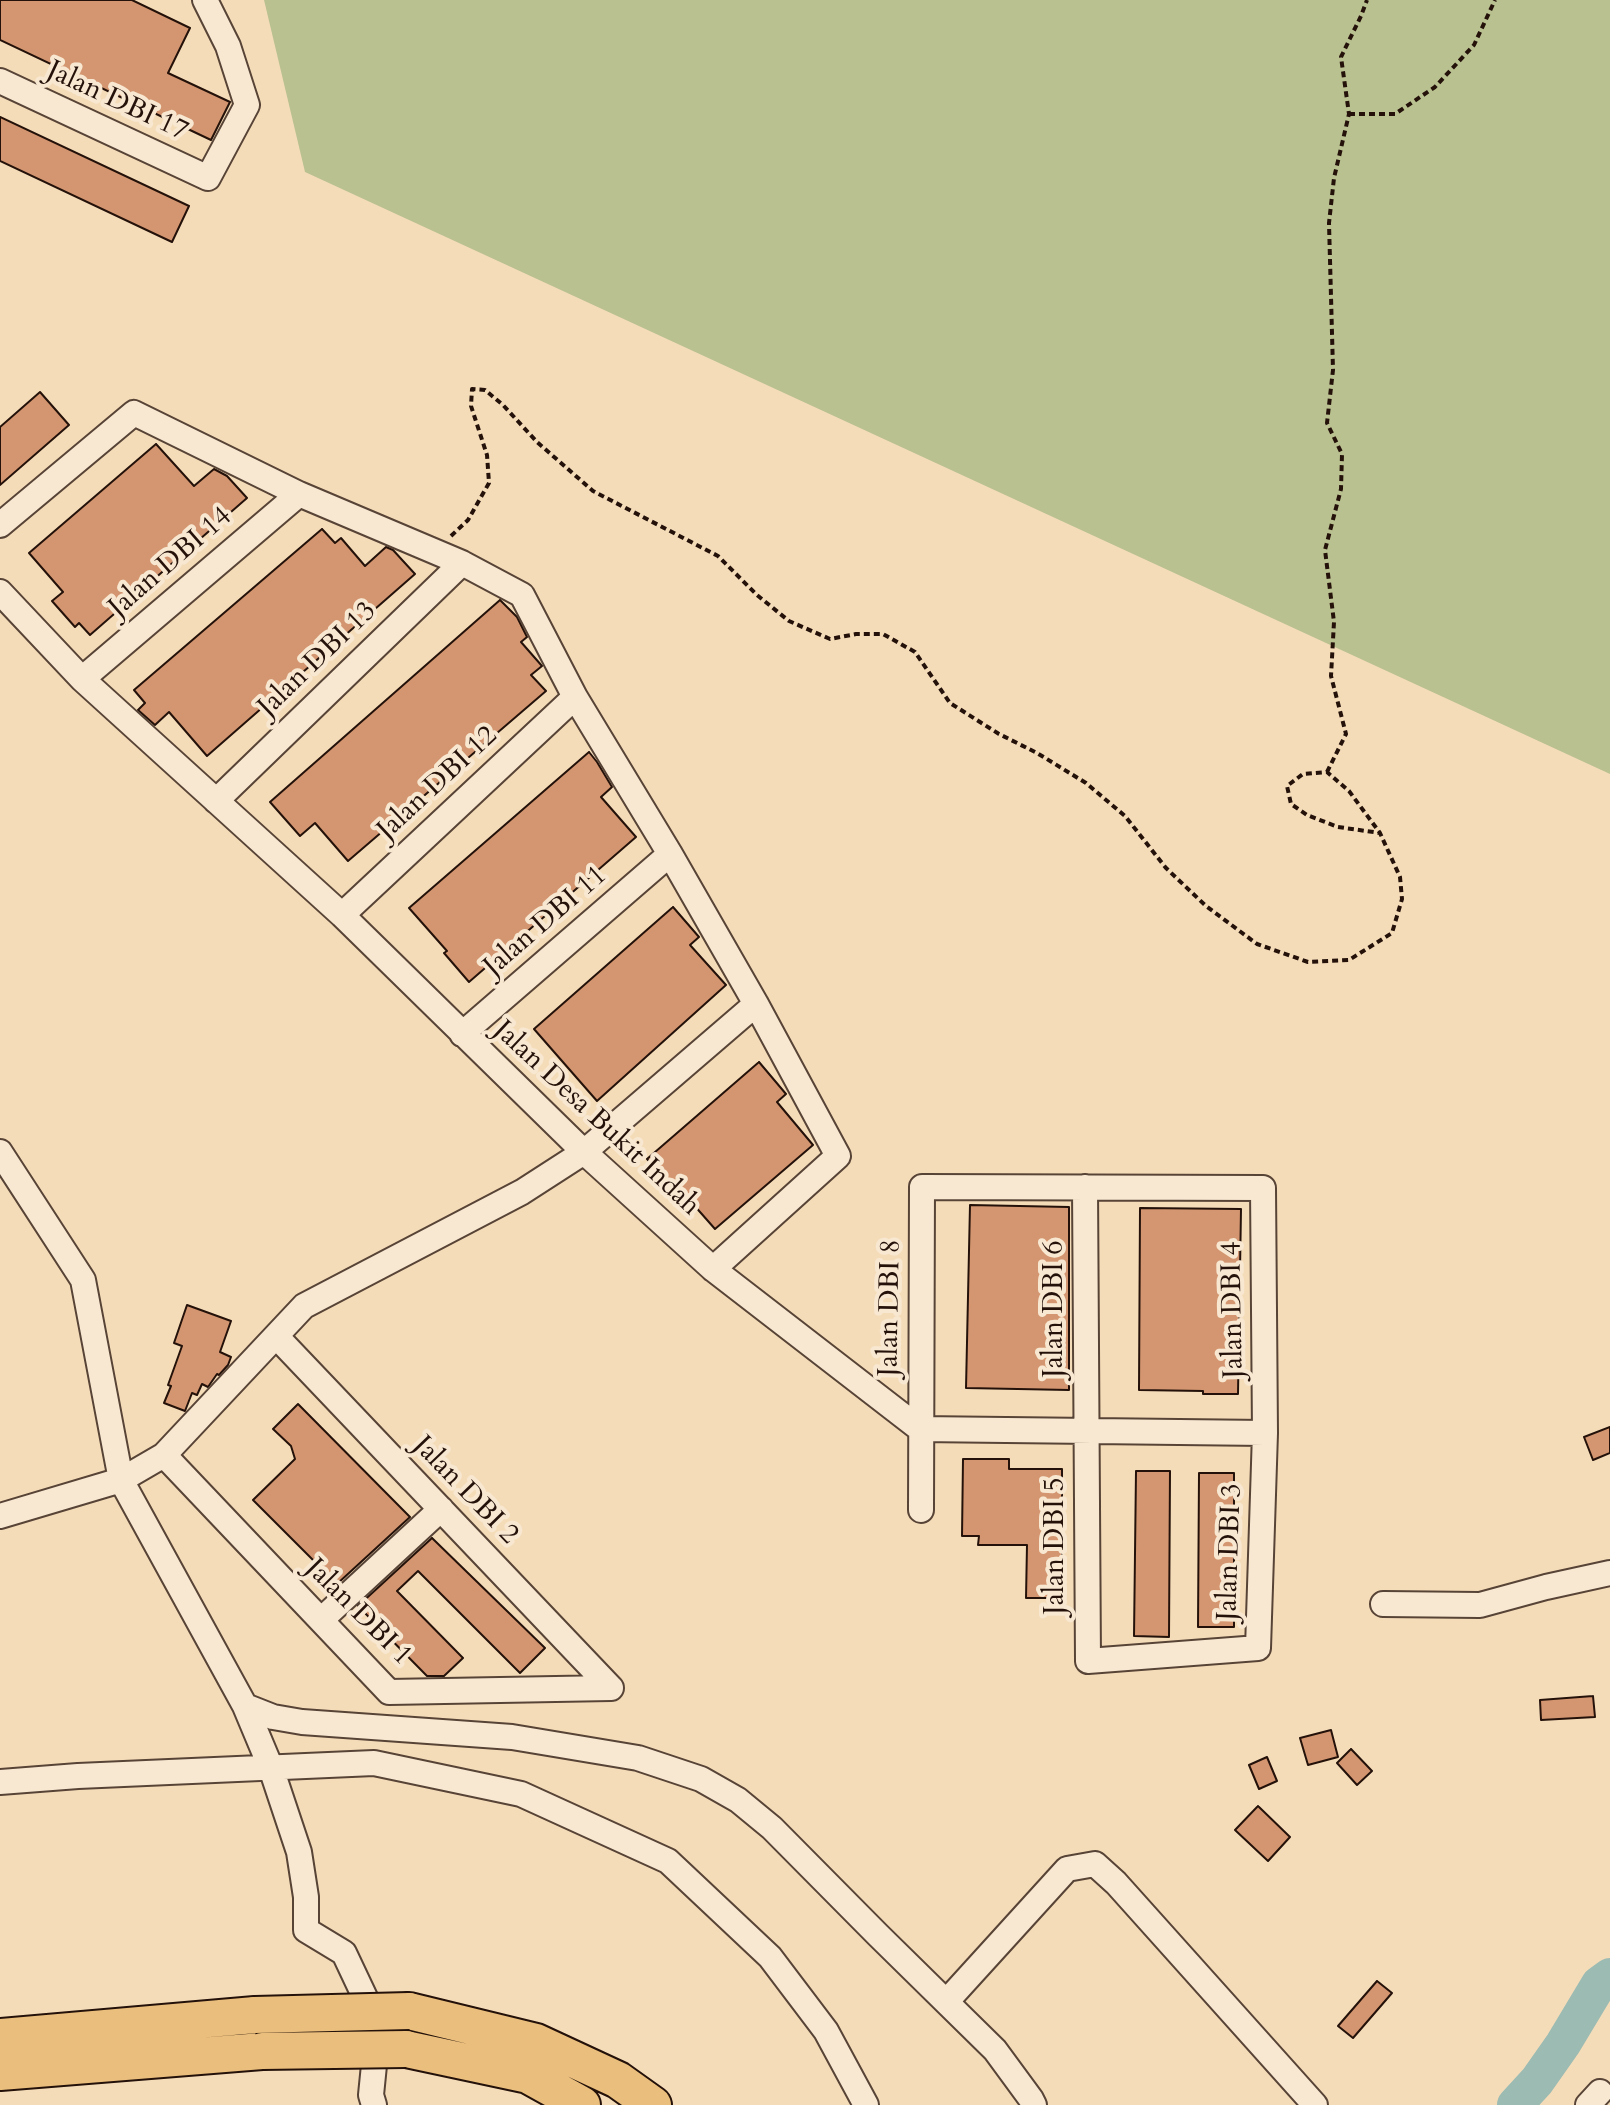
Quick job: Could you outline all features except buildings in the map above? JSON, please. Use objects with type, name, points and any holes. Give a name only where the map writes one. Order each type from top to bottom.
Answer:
[{"type":"highway","points":[[0,2037],[255,2015],[409,2011],[536,2042],[618,2080],[653,2105]]},
{"type":"highway","points":[[8,2072],[262,2051],[406,2049],[528,2075],[582,2105]]},
{"type":"street","name":"Jalan DBI 17","points":[[0,81],[208,178],[247,105],[228,46],[205,0]]},
{"type":"street","points":[[0,525],[134,413],[299,494],[462,563],[522,595],[575,697],[756,1004],[838,1156],[713,1269]]},
{"type":"street","name":"Jalan DBI 14","points":[[82,679],[299,494]]},
{"type":"street","name":"Jalan DBI 13","points":[[216,801],[462,563]]},
{"type":"street","name":"Jalan Desa Bukit Indah","points":[[0,592],[82,679],[342,915],[584,1152],[713,1269],[920,1429]]},
{"type":"street","name":"Jalan DBI 12","points":[[342,915],[575,697]]},
{"type":"street","name":"Jalan DBI 11","points":[[462,1034],[670,854]]},
{"type":"street","points":[[0,1516],[121,1480],[164,1455],[304,1306],[522,1192],[584,1152],[756,1004]]},
{"type":"street","points":[[0,1152],[83,1280],[121,1480],[245,1706],[271,1768],[299,1852],[306,1897],[306,1930],[344,1953],[378,2025],[371,2095],[374,2105]]},
{"type":"street","name":"Jalan DBI 8","points":[[921,1510],[922,1187],[1085,1187]]},
{"type":"street","name":"Jalan DBI 4","points":[[1085,1187],[1263,1188],[1265,1433]]},
{"type":"street","name":"Jalan DBI 6","points":[[1085,1187],[1086,1431]]},
{"type":"street","name":"Jalan DBI 2","points":[[276,1336],[611,1688]]},
{"type":"street","points":[[920,1429],[1265,1433]]},
{"type":"street","name":"Jalan DBI 5","points":[[1086,1431],[1088,1661]]},
{"type":"street","name":"Jalan DBI 3","points":[[1088,1661],[1258,1648],[1265,1433]]},
{"type":"street","name":"Jalan DBI 1","points":[[164,1455],[389,1692],[611,1688]]},
{"type":"street","points":[[321,1620],[441,1509]]},
{"type":"street","points":[[1383,1604],[1480,1605],[1610,1573]]},
{"type":"street","points":[[245,1706],[273,1717],[302,1722],[512,1737],[638,1758],[701,1779],[738,1800],[772,1828],[995,2050],[1034,2105]]},
{"type":"street","points":[[0,1782],[374,1763],[521,1794],[668,1861],[770,1957],[826,2031],[866,2105]]},
{"type":"street","points":[[947,2001],[1067,1869],[1095,1864],[1116,1883],[1315,2105]]},
{"type":"path","points":[[1327,772],[1346,734],[1331,676],[1334,622],[1325,550],[1341,489],[1342,454],[1327,423],[1333,370],[1329,223],[1334,178],[1349,114],[1341,57],[1367,0]]},
{"type":"path","points":[[1349,114],[1395,114],[1435,87],[1474,45],[1495,0]]},
{"type":"path","points":[[435,552],[468,520],[489,483],[487,455],[471,406],[472,389],[485,390],[537,442],[593,491],[718,556],[757,595],[789,621],[830,639],[856,634],[883,634],[915,652],[950,703],[1086,783],[1125,816],[1166,868],[1206,906],[1257,944],[1308,962],[1349,960],[1392,933],[1402,899],[1400,877],[1380,833],[1349,791],[1327,772],[1303,774],[1287,786],[1291,804],[1307,815],[1338,827],[1380,833]]},
{"type":"green space","points":[[264,0],[1610,0],[1610,774],[305,172]]},
{"type":"waterway","points":[[1515,2105],[1537,2081],[1563,2044],[1599,1984],[1610,1976]]}]
